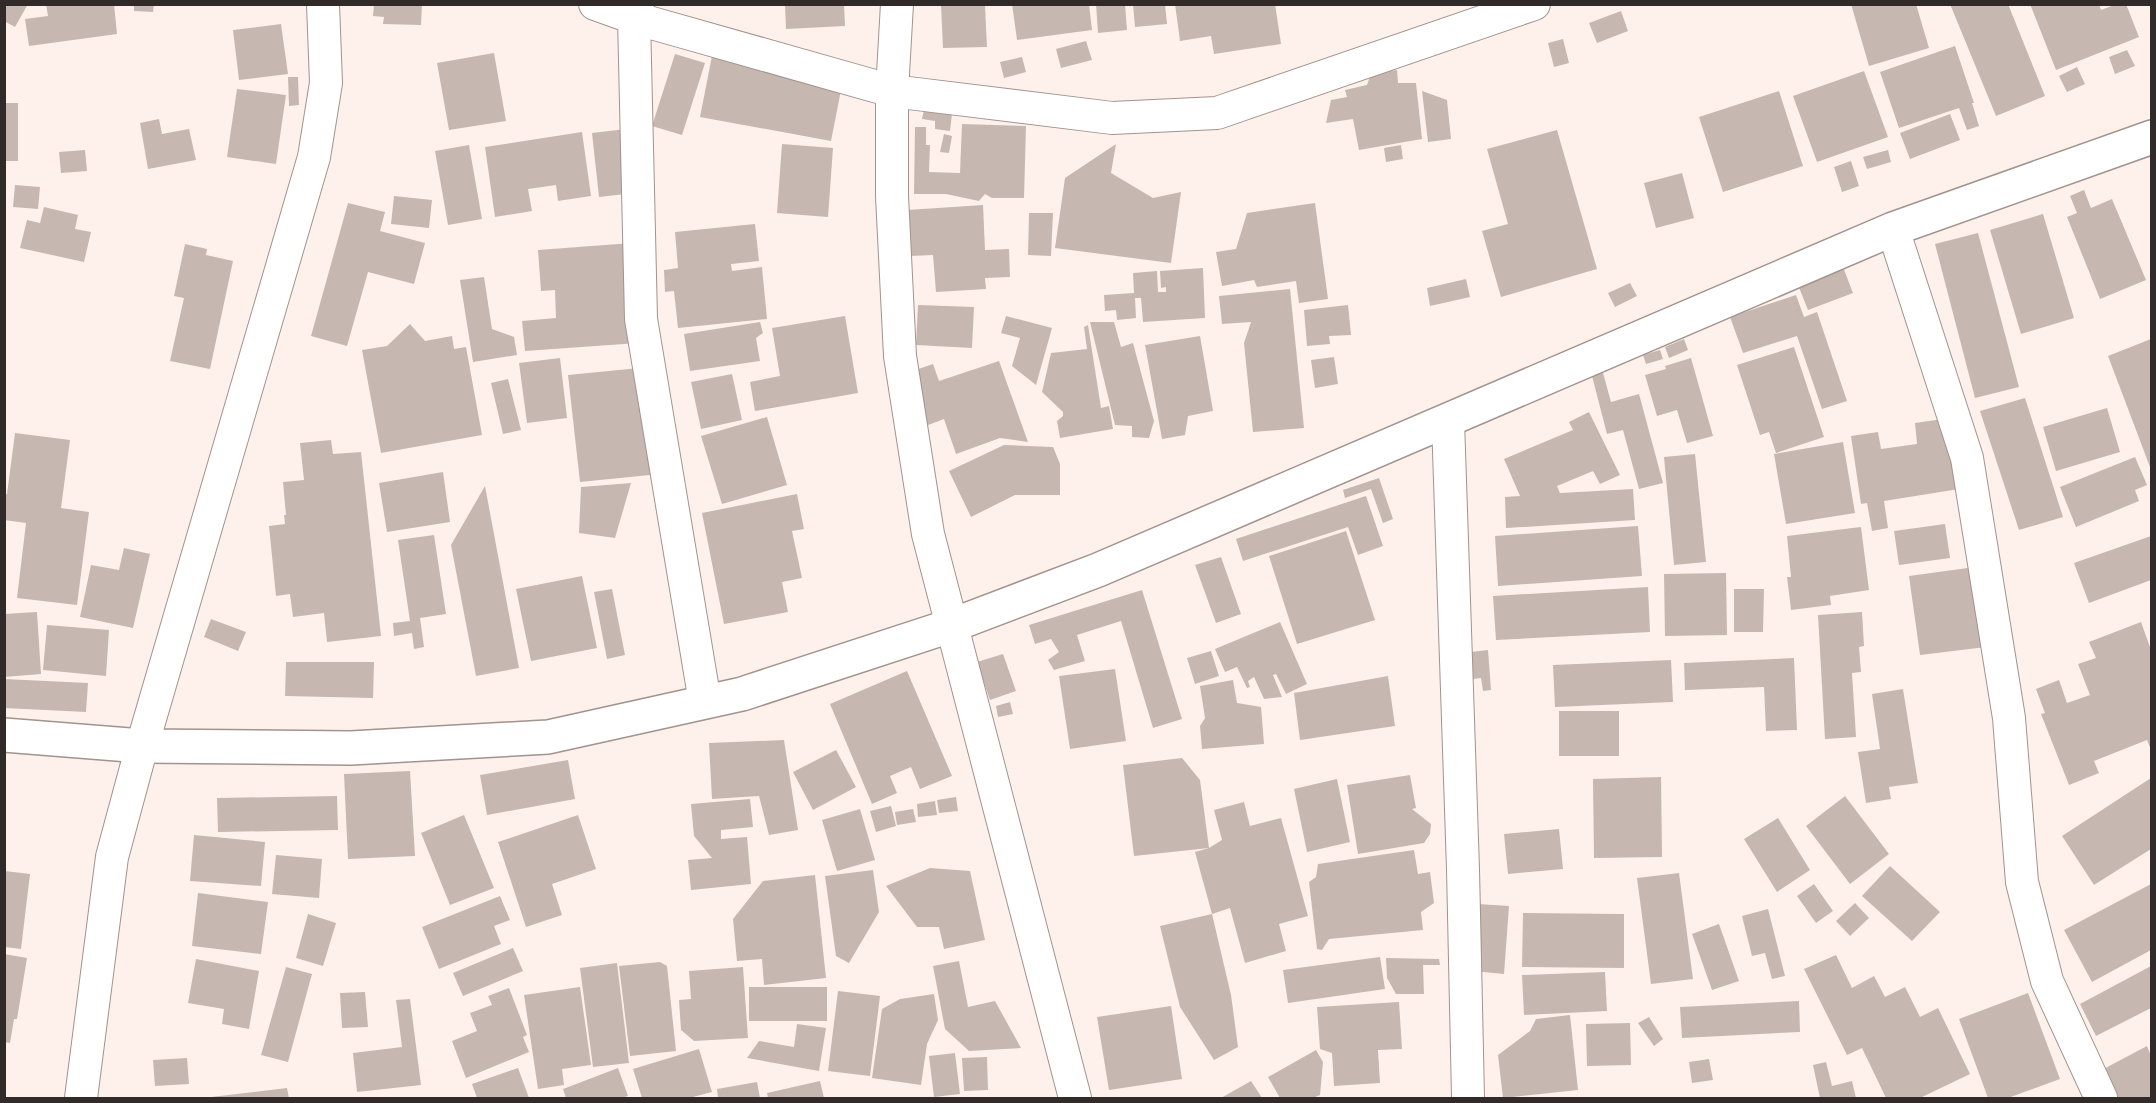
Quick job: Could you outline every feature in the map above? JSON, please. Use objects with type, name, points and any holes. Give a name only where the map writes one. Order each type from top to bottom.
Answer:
[{"type":"street","points":[[81,1098],[112,857],[142,746],[314,158],[326,83],[323,4]]},
{"type":"street","points":[[595,4],[636,11],[892,91],[1112,118],[1217,113],[1534,4]]},
{"type":"street","points":[[897,4],[892,91],[892,196],[900,356],[928,534],[1075,1098]]},
{"type":"street","points":[[636,11],[641,319],[705,702]]},
{"type":"street","points":[[4,735],[142,746],[351,748],[548,737],[742,694],[952,625],[1098,570],[1893,230],[2151,136]]},
{"type":"street","points":[[1893,230],[1967,458],[2009,718],[2022,882],[2047,981],[2101,1098]]},
{"type":"street","points":[[1448,421],[1468,1098]]},
{"type":"building","points":[[4,4],[28,4],[15,27],[4,21]]},
{"type":"building","points":[[46,4],[114,4],[117,34],[29,46],[25,19],[48,16]]},
{"type":"building","points":[[134,4],[154,4],[153,12],[134,11]]},
{"type":"building","points":[[374,4],[422,4],[421,25],[383,24],[384,17],[373,16]]},
{"type":"building","points":[[785,4],[844,4],[845,26],[786,29]]},
{"type":"building","points":[[1012,4],[1089,4],[1092,30],[1017,40]]},
{"type":"building","points":[[1096,4],[1125,4],[1127,30],[1098,33]]},
{"type":"building","points":[[1133,4],[1165,4],[1167,24],[1135,27]]},
{"type":"building","points":[[1175,4],[1275,4],[1281,44],[1214,54],[1211,36],[1180,41]]},
{"type":"building","points":[[1851,4],[1916,4],[1929,48],[1869,66]]},
{"type":"building","points":[[1950,4],[2008,4],[2045,96],[1996,116]]},
{"type":"building","points":[[2030,4],[2099,4],[2101,10],[2117,4],[2126,4],[2139,37],[2056,70]]},
{"type":"building","points":[[941,5],[985,5],[987,47],[943,48]]},
{"type":"building","points":[[1621,11],[1628,31],[1597,43],[1589,23]]},
{"type":"building","points":[[281,24],[288,74],[239,80],[233,30]]},
{"type":"building","points":[[1563,39],[1569,63],[1554,67],[1548,43]]},
{"type":"building","points":[[1086,41],[1092,60],[1061,68],[1056,49]]},
{"type":"building","points":[[1955,46],[1974,103],[1972,103],[1979,126],[1967,130],[1959,108],[1899,128],[1880,72]]},
{"type":"building","points":[[2127,50],[2135,66],[2115,74],[2109,57]]},
{"type":"building","points":[[494,53],[506,121],[449,130],[437,63]]},
{"type":"building","points":[[675,54],[705,63],[682,135],[652,126]]},
{"type":"building","points":[[712,56],[843,80],[831,141],[700,117]]},
{"type":"building","points":[[1022,57],[1026,72],[1004,78],[1000,62]]},
{"type":"building","points":[[2077,67],[2085,84],[2067,92],[2059,76]]},
{"type":"building","points":[[1397,70],[1398,83],[1416,83],[1422,139],[1359,150],[1353,119],[1326,123],[1331,100],[1347,97],[1345,90],[1367,85],[1371,73]]},
{"type":"building","points":[[1864,71],[1888,137],[1817,162],[1793,96]]},
{"type":"building","points":[[288,77],[298,77],[299,105],[289,106]]},
{"type":"building","points":[[237,89],[286,95],[276,164],[227,157]]},
{"type":"building","points":[[1422,91],[1447,100],[1451,139],[1428,142]]},
{"type":"building","points":[[1779,91],[1803,166],[1723,192],[1699,117]]},
{"type":"building","points":[[4,103],[18,103],[18,161],[4,161]]},
{"type":"building","points":[[924,110],[952,114],[950,131],[935,129],[935,121],[922,119]]},
{"type":"building","points":[[1950,114],[1960,140],[1910,159],[1900,133]]},
{"type":"building","points":[[159,119],[162,134],[189,129],[196,160],[148,169],[140,123]]},
{"type":"building","points":[[962,124],[1026,126],[1024,198],[992,198],[985,194],[979,201],[946,194],[914,194],[915,127],[926,127],[926,145],[930,145],[929,172],[960,173]]},
{"type":"building","points":[[626,129],[634,193],[599,197],[592,133]]},
{"type":"building","points":[[1557,130],[1597,269],[1501,297],[1482,231],[1508,224],[1487,149]]},
{"type":"building","points":[[582,132],[591,196],[558,201],[556,185],[528,189],[532,211],[495,217],[485,147]]},
{"type":"building","points":[[944,134],[952,136],[949,153],[940,152]]},
{"type":"building","points":[[782,144],[833,148],[828,217],[777,213]]},
{"type":"building","points":[[1116,144],[1111,173],[1153,198],[1181,192],[1171,263],[1055,248],[1065,178]]},
{"type":"building","points":[[469,145],[482,219],[448,225],[435,151]]},
{"type":"building","points":[[1401,145],[1403,159],[1386,162],[1384,148]]},
{"type":"building","points":[[85,150],[87,171],[61,173],[59,152]]},
{"type":"building","points":[[1888,150],[1891,162],[1867,169],[1863,157]]},
{"type":"building","points":[[1851,161],[1859,186],[1842,192],[1834,167]]},
{"type":"building","points":[[1682,173],[1694,218],[1656,228],[1644,183]]},
{"type":"building","points":[[15,185],[40,187],[38,209],[13,207]]},
{"type":"building","points":[[2084,190],[2091,208],[2112,199],[2146,280],[2100,299],[2067,217],[2077,213],[2070,196]]},
{"type":"building","points":[[394,196],[432,200],[429,228],[391,224]]},
{"type":"building","points":[[348,203],[385,212],[380,231],[425,243],[414,284],[368,272],[347,346],[311,336]]},
{"type":"building","points":[[1315,203],[1328,299],[1299,303],[1296,281],[1257,287],[1254,280],[1222,286],[1216,252],[1236,249],[1247,213]]},
{"type":"building","points":[[983,205],[985,250],[1009,249],[1010,277],[985,278],[986,289],[936,292],[933,255],[910,256],[907,210]]},
{"type":"building","points":[[44,207],[78,215],[75,229],[91,232],[84,262],[20,248],[27,220],[40,223]]},
{"type":"building","points":[[1029,213],[1053,213],[1051,256],[1028,255]]},
{"type":"building","points":[[2043,214],[2074,318],[2021,334],[1990,230]]},
{"type":"building","points":[[755,224],[759,261],[731,264],[732,271],[762,267],[767,319],[678,328],[674,291],[665,292],[664,270],[678,268],[675,232]]},
{"type":"building","points":[[1978,233],[2019,387],[1975,398],[1935,244]]},
{"type":"building","points":[[632,243],[638,343],[525,351],[522,321],[556,318],[555,290],[541,291],[538,250]]},
{"type":"building","points":[[185,244],[207,249],[206,255],[233,261],[210,369],[170,361],[184,298],[174,296]]},
{"type":"building","points":[[1843,267],[1853,293],[1808,310],[1798,285]]},
{"type":"building","points":[[1203,268],[1205,318],[1143,322],[1141,298],[1135,298],[1136,318],[1117,320],[1116,310],[1105,311],[1104,295],[1134,293],[1133,273],[1157,271],[1158,292],[1166,292],[1166,287],[1161,288],[1160,271]]},
{"type":"building","points":[[484,277],[492,329],[514,337],[517,355],[473,362],[460,280]]},
{"type":"building","points":[[1466,279],[1470,297],[1430,306],[1427,288]]},
{"type":"building","points":[[1630,283],[1637,296],[1615,307],[1608,293]]},
{"type":"building","points":[[1290,289],[1304,428],[1253,432],[1244,343],[1251,322],[1222,324],[1219,296]]},
{"type":"building","points":[[1796,295],[1804,317],[1817,312],[1847,401],[1822,409],[1797,336],[1743,353],[1730,317]]},
{"type":"building","points":[[918,305],[974,307],[972,348],[916,345]]},
{"type":"building","points":[[1348,305],[1351,335],[1329,336],[1330,344],[1307,346],[1304,310]]},
{"type":"building","points":[[845,316],[858,393],[755,411],[750,382],[780,376],[772,328]]},
{"type":"building","points":[[1006,316],[1052,328],[1036,385],[1012,366],[1020,338],[1001,333]]},
{"type":"building","points":[[760,322],[763,333],[756,338],[760,361],[690,371],[684,334]]},
{"type":"building","points":[[1090,322],[1114,322],[1121,347],[1133,343],[1154,421],[1149,438],[1132,437],[1132,426],[1115,425]]},
{"type":"building","points":[[410,324],[425,341],[452,336],[454,349],[466,347],[482,435],[381,453],[362,350],[387,346]]},
{"type":"building","points":[[1088,325],[1101,408],[1109,406],[1113,429],[1060,438],[1057,421],[1063,416],[1063,412],[1042,392],[1051,353],[1087,349],[1084,327]]},
{"type":"building","points":[[1200,336],[1213,411],[1188,416],[1185,435],[1162,439],[1145,345]]},
{"type":"building","points":[[1684,339],[1688,350],[1669,358],[1665,347]]},
{"type":"building","points":[[2151,339],[2151,466],[2150,467],[2108,356]]},
{"type":"building","points":[[1794,347],[1824,437],[1776,453],[1769,432],[1760,435],[1737,365]]},
{"type":"building","points":[[1660,350],[1663,359],[1646,364],[1643,355]]},
{"type":"building","points":[[1334,357],[1338,384],[1315,388],[1311,360]]},
{"type":"building","points":[[560,358],[567,418],[527,423],[519,363]]},
{"type":"building","points":[[1691,358],[1713,436],[1687,443],[1677,410],[1657,416],[1645,375]]},
{"type":"building","points":[[999,361],[1028,442],[1000,438],[956,454],[944,419],[923,427],[904,374],[933,364],[939,381]]},
{"type":"building","points":[[639,368],[650,475],[580,482],[568,375]]},
{"type":"building","points":[[1603,373],[1611,402],[1639,394],[1663,483],[1639,489],[1623,430],[1607,434],[1592,376]]},
{"type":"building","points":[[732,374],[742,420],[701,429],[691,382]]},
{"type":"building","points":[[508,379],[521,430],[503,434],[491,383]]},
{"type":"building","points":[[2025,398],[2063,517],[2019,530],[1980,411]]},
{"type":"building","points":[[2107,408],[2120,452],[2056,471],[2043,427]]},
{"type":"building","points":[[1589,412],[1620,475],[1600,484],[1593,471],[1557,486],[1560,493],[1633,489],[1635,520],[1506,528],[1505,497],[1520,496],[1504,459],[1573,430],[1569,422]]},
{"type":"building","points":[[767,417],[787,485],[722,504],[701,436]]},
{"type":"building","points":[[1950,418],[1959,489],[1884,501],[1888,528],[1872,531],[1867,503],[1861,504],[1851,436],[1878,432],[1881,449],[1917,444],[1915,423]]},
{"type":"building","points":[[15,433],[70,440],[61,508],[89,512],[77,605],[17,598],[26,523],[4,520],[4,494],[7,494]]},
{"type":"building","points":[[331,440],[333,454],[361,452],[381,636],[327,642],[324,613],[293,617],[290,594],[276,596],[269,526],[285,524],[283,482],[304,480],[300,443]]},
{"type":"building","points":[[1843,442],[1855,513],[1786,524],[1774,454]]},
{"type":"building","points":[[1004,445],[1053,447],[1060,464],[1060,495],[1015,495],[971,517],[949,471]]},
{"type":"building","points":[[1695,454],[1706,562],[1674,565],[1664,457]]},
{"type":"building","points":[[2135,457],[2147,485],[2135,490],[2139,501],[2076,527],[2060,487]]},
{"type":"building","points":[[443,472],[450,522],[387,532],[379,483]]},
{"type":"building","points":[[1379,478],[1393,519],[1383,523],[1371,489],[1345,498],[1343,490]]},
{"type":"building","points":[[631,483],[615,538],[579,533],[581,487]]},
{"type":"building","points":[[485,486],[519,668],[476,676],[451,545]]},
{"type":"building","points":[[797,494],[804,529],[792,531],[802,578],[782,582],[788,612],[724,624],[702,513]]},
{"type":"building","points":[[1366,496],[1383,546],[1358,555],[1348,527],[1243,561],[1236,539]]},
{"type":"building","points":[[1945,524],[1950,558],[1899,565],[1894,531]]},
{"type":"building","points":[[1638,526],[1642,576],[1498,586],[1495,536]]},
{"type":"building","points":[[1861,527],[1869,590],[1830,596],[1831,605],[1791,610],[1787,577],[1791,577],[1787,536]]},
{"type":"building","points":[[1346,531],[1375,620],[1297,644],[1269,556]]},
{"type":"building","points":[[434,535],[446,614],[420,618],[424,647],[414,649],[412,633],[394,636],[393,623],[410,621],[398,540]]},
{"type":"building","points":[[2151,536],[2151,580],[2089,603],[2074,563]]},
{"type":"building","points":[[124,548],[150,554],[133,628],[80,617],[91,565],[119,570]]},
{"type":"building","points":[[1221,557],[1241,614],[1216,623],[1195,565]]},
{"type":"building","points":[[1975,567],[1986,647],[1920,655],[1909,576]]},
{"type":"building","points":[[1726,573],[1727,635],[1665,636],[1664,574]]},
{"type":"building","points":[[582,576],[597,648],[531,661],[516,589]]},
{"type":"building","points":[[1648,587],[1650,632],[1496,640],[1493,596]]},
{"type":"building","points":[[612,589],[625,655],[607,659],[594,592]]},
{"type":"building","points":[[1734,589],[1764,589],[1763,632],[1734,632]]},
{"type":"building","points":[[1142,590],[1182,719],[1153,728],[1121,621],[1077,635],[1085,661],[1054,670],[1048,660],[1059,652],[1051,639],[1035,644],[1029,625]]},
{"type":"building","points":[[37,612],[41,674],[4,677],[4,614]]},
{"type":"building","points":[[1862,612],[1864,646],[1859,647],[1861,672],[1852,673],[1856,737],[1825,739],[1818,615]]},
{"type":"building","points":[[211,619],[246,632],[238,651],[204,637]]},
{"type":"building","points":[[1280,622],[1307,684],[1286,694],[1276,674],[1273,675],[1282,697],[1264,699],[1254,677],[1248,681],[1250,687],[1247,688],[1237,667],[1225,672],[1215,649]]},
{"type":"building","points":[[2141,622],[2151,650],[2151,750],[2147,740],[2094,761],[2099,773],[2069,785],[2041,714],[2045,713],[2036,689],[2059,680],[2067,703],[2090,695],[2078,664],[2096,658],[2089,642]]},
{"type":"building","points":[[47,625],[109,630],[106,676],[43,670]]},
{"type":"building","points":[[1488,650],[1491,690],[1483,691],[1481,678],[1465,680],[1462,653]]},
{"type":"building","points":[[1211,651],[1219,676],[1195,684],[1187,658]]},
{"type":"building","points":[[1003,654],[1016,691],[990,700],[977,662]]},
{"type":"building","points":[[1794,658],[1797,730],[1766,731],[1764,687],[1685,690],[1684,663]]},
{"type":"building","points":[[1671,660],[1673,702],[1555,707],[1553,665]]},
{"type":"building","points":[[286,662],[374,662],[373,698],[285,696]]},
{"type":"building","points":[[1115,669],[1126,741],[1070,749],[1059,676]]},
{"type":"building","points":[[907,671],[952,776],[920,789],[911,767],[890,776],[897,793],[872,804],[830,704]]},
{"type":"building","points":[[1388,676],[1395,726],[1300,740],[1294,693]]},
{"type":"building","points":[[4,679],[88,683],[86,712],[4,708]]},
{"type":"building","points":[[1233,680],[1237,703],[1261,707],[1264,744],[1202,749],[1200,726],[1205,718],[1200,686]]},
{"type":"building","points":[[1903,689],[1918,783],[1889,787],[1891,799],[1866,803],[1858,752],[1880,749],[1872,694]]},
{"type":"building","points":[[1010,702],[1013,714],[998,717],[996,706]]},
{"type":"building","points":[[1559,711],[1619,711],[1619,756],[1559,756]]},
{"type":"building","points":[[784,740],[798,830],[769,835],[759,796],[712,799],[709,743]]},
{"type":"building","points":[[836,750],[856,787],[813,810],[793,772]]},
{"type":"building","points":[[1182,758],[1200,780],[1209,848],[1134,856],[1123,765]]},
{"type":"building","points":[[568,760],[575,799],[487,815],[480,775]]},
{"type":"building","points":[[410,771],[415,856],[348,859],[344,774]]},
{"type":"building","points":[[1410,775],[1416,808],[1412,809],[1431,824],[1430,834],[1424,843],[1358,854],[1347,785]]},
{"type":"building","points":[[1661,777],[1662,857],[1594,858],[1593,779]]},
{"type":"building","points":[[2151,778],[2151,849],[2094,885],[2062,836]]},
{"type":"building","points":[[1337,779],[1350,842],[1307,852],[1294,789]]},
{"type":"building","points":[[337,796],[338,830],[218,832],[217,798]]},
{"type":"building","points":[[1845,796],[1889,854],[1850,884],[1806,826]]},
{"type":"building","points":[[956,797],[958,811],[939,813],[937,800]]},
{"type":"building","points":[[750,799],[753,827],[721,830],[721,839],[747,837],[751,884],[691,890],[688,860],[712,858],[694,836],[691,804]]},
{"type":"building","points":[[935,801],[937,815],[918,817],[917,804]]},
{"type":"building","points":[[1244,802],[1250,826],[1281,818],[1308,916],[1279,924],[1286,951],[1245,963],[1230,908],[1212,914],[1195,852],[1209,848],[1222,840],[1214,810]]},
{"type":"building","points":[[891,806],[896,826],[876,832],[870,811]]},
{"type":"building","points":[[860,809],[875,860],[837,871],[822,820]]},
{"type":"building","points":[[913,809],[916,822],[897,825],[895,812]]},
{"type":"building","points":[[464,815],[494,888],[450,905],[421,833]]},
{"type":"building","points":[[578,815],[596,869],[552,884],[562,915],[526,927],[498,842]]},
{"type":"building","points":[[1778,818],[1810,870],[1777,892],[1744,839]]},
{"type":"building","points":[[1559,829],[1563,869],[1508,874],[1504,834]]},
{"type":"building","points":[[194,835],[265,842],[261,886],[190,881]]},
{"type":"building","points":[[1414,850],[1418,874],[1430,872],[1434,903],[1421,912],[1423,930],[1329,939],[1322,950],[1317,949],[1309,882],[1316,877],[1318,864]]},
{"type":"building","points":[[276,855],[322,859],[319,898],[272,894]]},
{"type":"building","points":[[1890,866],[1940,912],[1912,941],[1862,896]]},
{"type":"building","points":[[930,868],[970,871],[985,940],[944,949],[939,927],[917,927],[886,886]]},
{"type":"building","points":[[873,870],[879,912],[849,963],[836,956],[825,876]]},
{"type":"building","points":[[5,871],[30,874],[21,949],[5,947]]},
{"type":"building","points":[[1679,873],[1693,979],[1651,984],[1637,878]]},
{"type":"building","points":[[815,875],[826,978],[764,985],[762,959],[737,961],[733,919],[763,881]]},
{"type":"building","points":[[1814,884],[1833,911],[1816,923],[1797,896]]},
{"type":"building","points":[[2151,884],[2151,950],[2092,982],[2064,930]]},
{"type":"building","points":[[198,893],[268,902],[261,954],[192,946]]},
{"type":"building","points":[[500,896],[510,920],[494,926],[501,944],[439,969],[422,927]]},
{"type":"building","points":[[1855,903],[1869,918],[1850,936],[1836,921]]},
{"type":"building","points":[[1478,904],[1509,906],[1504,974],[1473,971]]},
{"type":"building","points":[[1768,909],[1785,976],[1772,979],[1765,953],[1752,956],[1742,916]]},
{"type":"building","points":[[1523,913],[1624,914],[1624,968],[1522,967]]},
{"type":"building","points":[[308,914],[336,923],[323,966],[296,958]]},
{"type":"building","points":[[1212,914],[1231,995],[1238,1047],[1214,1060],[1180,1007],[1160,926]]},
{"type":"building","points":[[1719,924],[1739,981],[1712,990],[1692,934]]},
{"type":"building","points":[[513,948],[523,971],[463,996],[453,973]]},
{"type":"building","points":[[4,954],[27,958],[17,1019],[14,1019],[10,1043],[4,1042]]},
{"type":"building","points":[[1836,955],[1852,988],[1874,976],[1885,997],[1905,987],[1920,1017],[1938,1008],[1970,1074],[1920,1098],[1886,1098],[1862,1048],[1847,1055],[1804,969]]},
{"type":"building","points":[[1380,957],[1385,989],[1288,1003],[1283,970]]},
{"type":"building","points":[[1386,958],[1439,959],[1440,965],[1423,965],[1424,994],[1396,994],[1387,978]]},
{"type":"building","points":[[196,959],[259,971],[249,1029],[222,1024],[224,1009],[188,1003]]},
{"type":"building","points":[[959,961],[968,1007],[995,1001],[1021,1048],[969,1051],[945,1029],[933,966]]},
{"type":"building","points":[[660,962],[667,966],[676,1051],[630,1056],[619,966]]},
{"type":"building","points":[[617,963],[629,1063],[593,1067],[580,968]]},
{"type":"building","points":[[2151,966],[2151,1008],[2096,1036],[2080,1004]]},
{"type":"building","points":[[286,967],[312,974],[288,1062],[261,1055]]},
{"type":"building","points":[[743,967],[748,1038],[694,1041],[681,1030],[679,1000],[691,999],[689,971]]},
{"type":"building","points":[[1605,972],[1607,1011],[1524,1015],[1522,975]]},
{"type":"building","points":[[580,987],[591,1065],[562,1069],[564,1085],[538,1089],[524,995]]},
{"type":"building","points":[[749,987],[827,987],[827,1021],[749,1021]]},
{"type":"building","points":[[509,988],[527,1035],[523,1037],[529,1052],[466,1078],[452,1041],[477,1031],[470,1013],[492,1005],[488,996]]},
{"type":"building","points":[[838,991],[880,996],[870,1076],[828,1071]]},
{"type":"building","points":[[365,992],[368,1027],[342,1028],[340,993]]},
{"type":"building","points":[[2028,993],[2060,1079],[2008,1098],[1988,1098],[1959,1019]]},
{"type":"building","points":[[934,994],[938,1020],[927,1044],[921,1085],[872,1078],[882,1009],[900,999]]},
{"type":"building","points":[[410,999],[421,1085],[357,1092],[353,1053],[402,1047],[396,1000]]},
{"type":"building","points":[[1799,1001],[1800,1032],[1682,1038],[1680,1007]]},
{"type":"building","points":[[1399,1002],[1402,1049],[1378,1050],[1380,1083],[1334,1086],[1332,1053],[1320,1049],[1317,1007]]},
{"type":"building","points":[[1171,1006],[1182,1079],[1109,1090],[1097,1017]]},
{"type":"building","points":[[1570,1015],[1578,1090],[1503,1098],[1498,1055],[1530,1031],[1536,1019]]},
{"type":"building","points":[[1649,1017],[1663,1039],[1654,1046],[1638,1023]]},
{"type":"building","points":[[1630,1023],[1631,1065],[1587,1066],[1586,1024]]},
{"type":"building","points":[[797,1024],[826,1028],[819,1071],[747,1058],[759,1041],[794,1047]]},
{"type":"building","points":[[2147,1046],[2151,1056],[2151,1098],[2109,1098],[2096,1073]]},
{"type":"building","points":[[699,1049],[712,1092],[689,1098],[642,1098],[633,1069]]},
{"type":"building","points":[[1316,1050],[1323,1062],[1320,1095],[1313,1098],[1280,1098],[1268,1077]]},
{"type":"building","points":[[955,1053],[960,1094],[934,1097],[929,1056]]},
{"type":"building","points":[[987,1057],[988,1090],[964,1091],[962,1058]]},
{"type":"building","points":[[187,1058],[189,1084],[155,1086],[153,1060]]},
{"type":"building","points":[[1709,1059],[1713,1080],[1692,1083],[1689,1062]]},
{"type":"building","points":[[1826,1062],[1832,1086],[1852,1081],[1856,1098],[1820,1098],[1813,1065]]},
{"type":"building","points":[[518,1068],[529,1098],[477,1098],[472,1084]]},
{"type":"building","points":[[618,1068],[628,1096],[566,1098],[563,1089]]},
{"type":"building","points":[[820,1081],[824,1098],[768,1098],[767,1093]]},
{"type":"building","points":[[1251,1081],[1262,1098],[1221,1098]]},
{"type":"building","points":[[757,1082],[760,1098],[718,1098],[717,1089]]},
{"type":"building","points":[[287,1088],[289,1098],[211,1098],[211,1097]]}]
